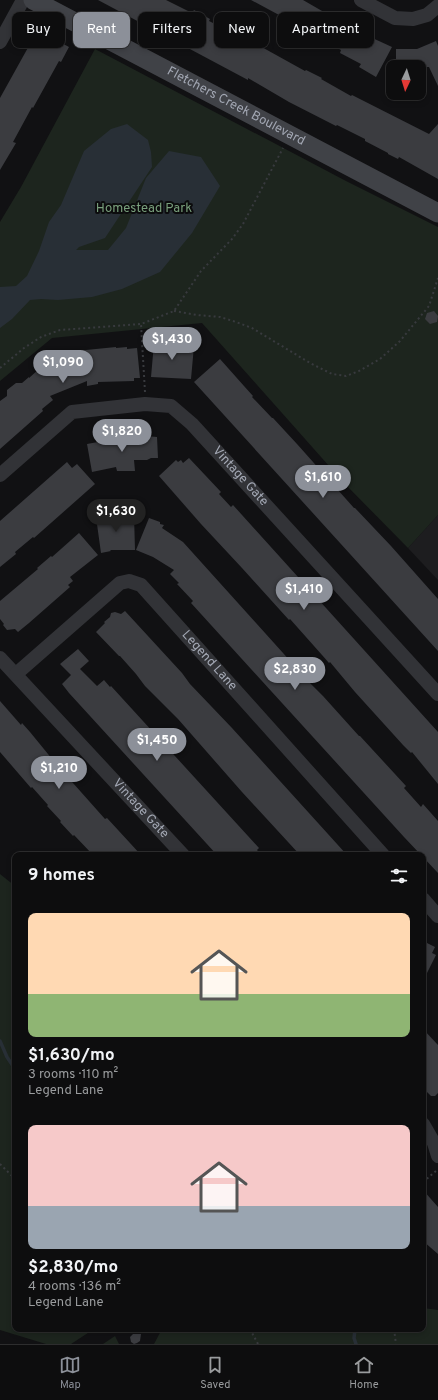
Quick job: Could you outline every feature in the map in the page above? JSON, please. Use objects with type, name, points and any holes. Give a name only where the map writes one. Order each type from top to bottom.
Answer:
[{"type":"street","points":[[0,42],[23,0]]},
{"type":"street","name":"Fletchers Creek Boulevard","points":[[34,0],[438,213]]},
{"type":"street","points":[[361,0],[396,18],[413,19],[427,15],[438,6]]},
{"type":"street","name":"Vintage Gate","points":[[0,475],[72,412],[145,404],[171,406],[192,424],[438,694]]},
{"type":"street","name":"Legend Lane","points":[[16,674],[120,583],[129,581],[141,585],[380,852]]},
{"type":"street","name":"Vintage Gate","points":[[0,658],[179,852]]},
{"type":"street","points":[[426,902],[438,916]]},
{"type":"street","points":[[426,1129],[437,1146]]},
{"type":"path","points":[[174,311],[201,271],[232,240],[243,224],[291,135]]},
{"type":"path","points":[[0,368],[24,348],[41,337],[60,330],[141,324],[174,311],[220,317],[252,328],[310,363],[332,374],[346,376],[359,372],[380,359],[400,341],[429,306],[438,278]]},
{"type":"path","points":[[141,324],[145,404]]},
{"type":"path","points":[[0,1164],[12,1176]]},
{"type":"path","points":[[426,1179],[436,1171]]},
{"type":"path","points":[[252,1332],[258,1344]]},
{"type":"path","points":[[394,1332],[396,1344]]},
{"type":"shaded area","points":[[127,124],[148,140],[151,152],[152,167],[105,238],[79,247],[76,250],[108,250],[126,228],[146,178],[169,151],[201,157],[220,186],[192,233],[160,272],[122,289],[92,297],[58,300],[30,300],[12,319],[0,328],[0,287],[16,286],[27,276],[39,251],[49,222],[61,205],[84,151],[111,129]]},
{"type":"shaded area","points":[[438,515],[438,580],[408,548]]},
{"type":"green space","name":"Homestead Park","points":[[95,49],[346,181],[438,227],[438,515],[408,548],[345,484],[202,323],[52,338],[0,381],[0,222],[21,187]]},
{"type":"green space","points":[[0,874],[12,884],[12,1332],[89,1332],[71,1344],[46,1344],[0,1330]]},
{"type":"green space","points":[[426,1308],[438,1310],[438,1344],[154,1344],[160,1332],[426,1332]]},
{"type":"green space","points":[[115,1336],[119,1344],[103,1344]]},
{"type":"building","points":[[98,0],[166,0],[190,12],[138,12],[138,21],[130,17],[130,12],[120,12]]},
{"type":"building","points":[[251,0],[303,0],[324,12],[277,12],[277,14]]},
{"type":"building","points":[[206,17],[210,19],[209,21],[214,24],[214,48],[263,48],[305,71],[306,70],[322,78],[321,79],[351,96],[352,95],[429,134],[438,124],[438,179],[399,157],[398,159],[388,154],[365,141],[365,139],[289,102],[248,78],[248,80],[188,48],[206,48]]},
{"type":"building","points":[[374,39],[392,47],[376,77],[359,67],[361,64],[340,53],[341,50],[337,48],[374,48]]},
{"type":"building","points":[[436,41],[438,46],[438,86],[429,67],[426,67],[426,60],[396,60],[396,49],[417,49]]},
{"type":"building","points":[[65,45],[69,47],[61,62],[59,61],[33,108],[32,107],[13,142],[16,143],[0,170],[0,98],[28,48],[65,48]]},
{"type":"building","points":[[434,311],[438,316],[437,322],[430,324],[425,319],[427,313]]},
{"type":"building","points":[[154,343],[194,346],[191,379],[151,377]]},
{"type":"building","points":[[127,347],[127,349],[137,348],[140,378],[134,378],[134,381],[98,382],[98,384],[87,386],[87,381],[50,396],[53,400],[42,409],[43,411],[0,449],[0,401],[7,396],[7,390],[16,383],[22,383],[49,360],[54,358],[76,351]]},
{"type":"building","points":[[220,359],[253,396],[252,397],[391,546],[438,599],[438,651],[194,382]]},
{"type":"building","points":[[146,436],[157,437],[158,458],[134,460],[135,471],[117,471],[116,467],[92,472],[87,444],[125,437],[125,440],[145,439]]},
{"type":"building","points":[[189,458],[221,492],[219,494],[231,507],[233,505],[438,732],[438,784],[412,752],[411,753],[403,745],[330,662],[329,663],[290,619],[289,620],[159,476],[176,460],[178,462],[181,460],[183,463]]},
{"type":"building","points":[[67,462],[72,468],[77,464],[95,484],[34,538],[33,537],[15,552],[16,554],[0,567],[0,521]]},
{"type":"building","points":[[134,515],[135,550],[110,550],[111,551],[101,553],[96,517]]},
{"type":"building","points":[[149,518],[160,522],[160,524],[164,525],[162,528],[183,542],[310,683],[406,786],[404,788],[421,807],[423,804],[438,821],[438,873],[426,860],[426,852],[418,852],[404,837],[191,603],[193,601],[170,574],[174,570],[153,557],[136,550]]},
{"type":"building","points":[[79,533],[98,555],[70,577],[73,581],[68,585],[70,587],[29,623],[18,632],[15,629],[7,630],[0,619],[0,601]]},
{"type":"building","points":[[125,611],[344,852],[297,852],[178,719],[145,686],[120,656],[96,632],[110,617],[111,613],[115,612],[121,614]]},
{"type":"building","points":[[78,649],[89,661],[80,669],[97,686],[104,680],[110,687],[111,686],[259,848],[257,850],[259,852],[214,852],[69,693],[62,684],[71,675],[60,664]]},
{"type":"building","points":[[0,701],[21,725],[22,723],[105,819],[107,818],[138,852],[90,852],[60,822],[61,821],[47,806],[48,805],[0,752]]},
{"type":"building","points":[[426,942],[435,947],[432,953],[436,955],[426,975]]},
{"type":"building","points":[[426,1032],[438,1045],[438,1093],[435,1096],[431,1096],[426,1091]]},
{"type":"building","points":[[426,1193],[438,1207],[438,1254],[426,1244]]},
{"type":"building","points":[[133,1334],[141,1334],[140,1341],[134,1344],[131,1342],[130,1337]]},
{"type":"waterway","points":[[0,1041],[12,1064]]},
{"type":"waterway","points":[[355,1332],[354,1338],[356,1344]]}]
